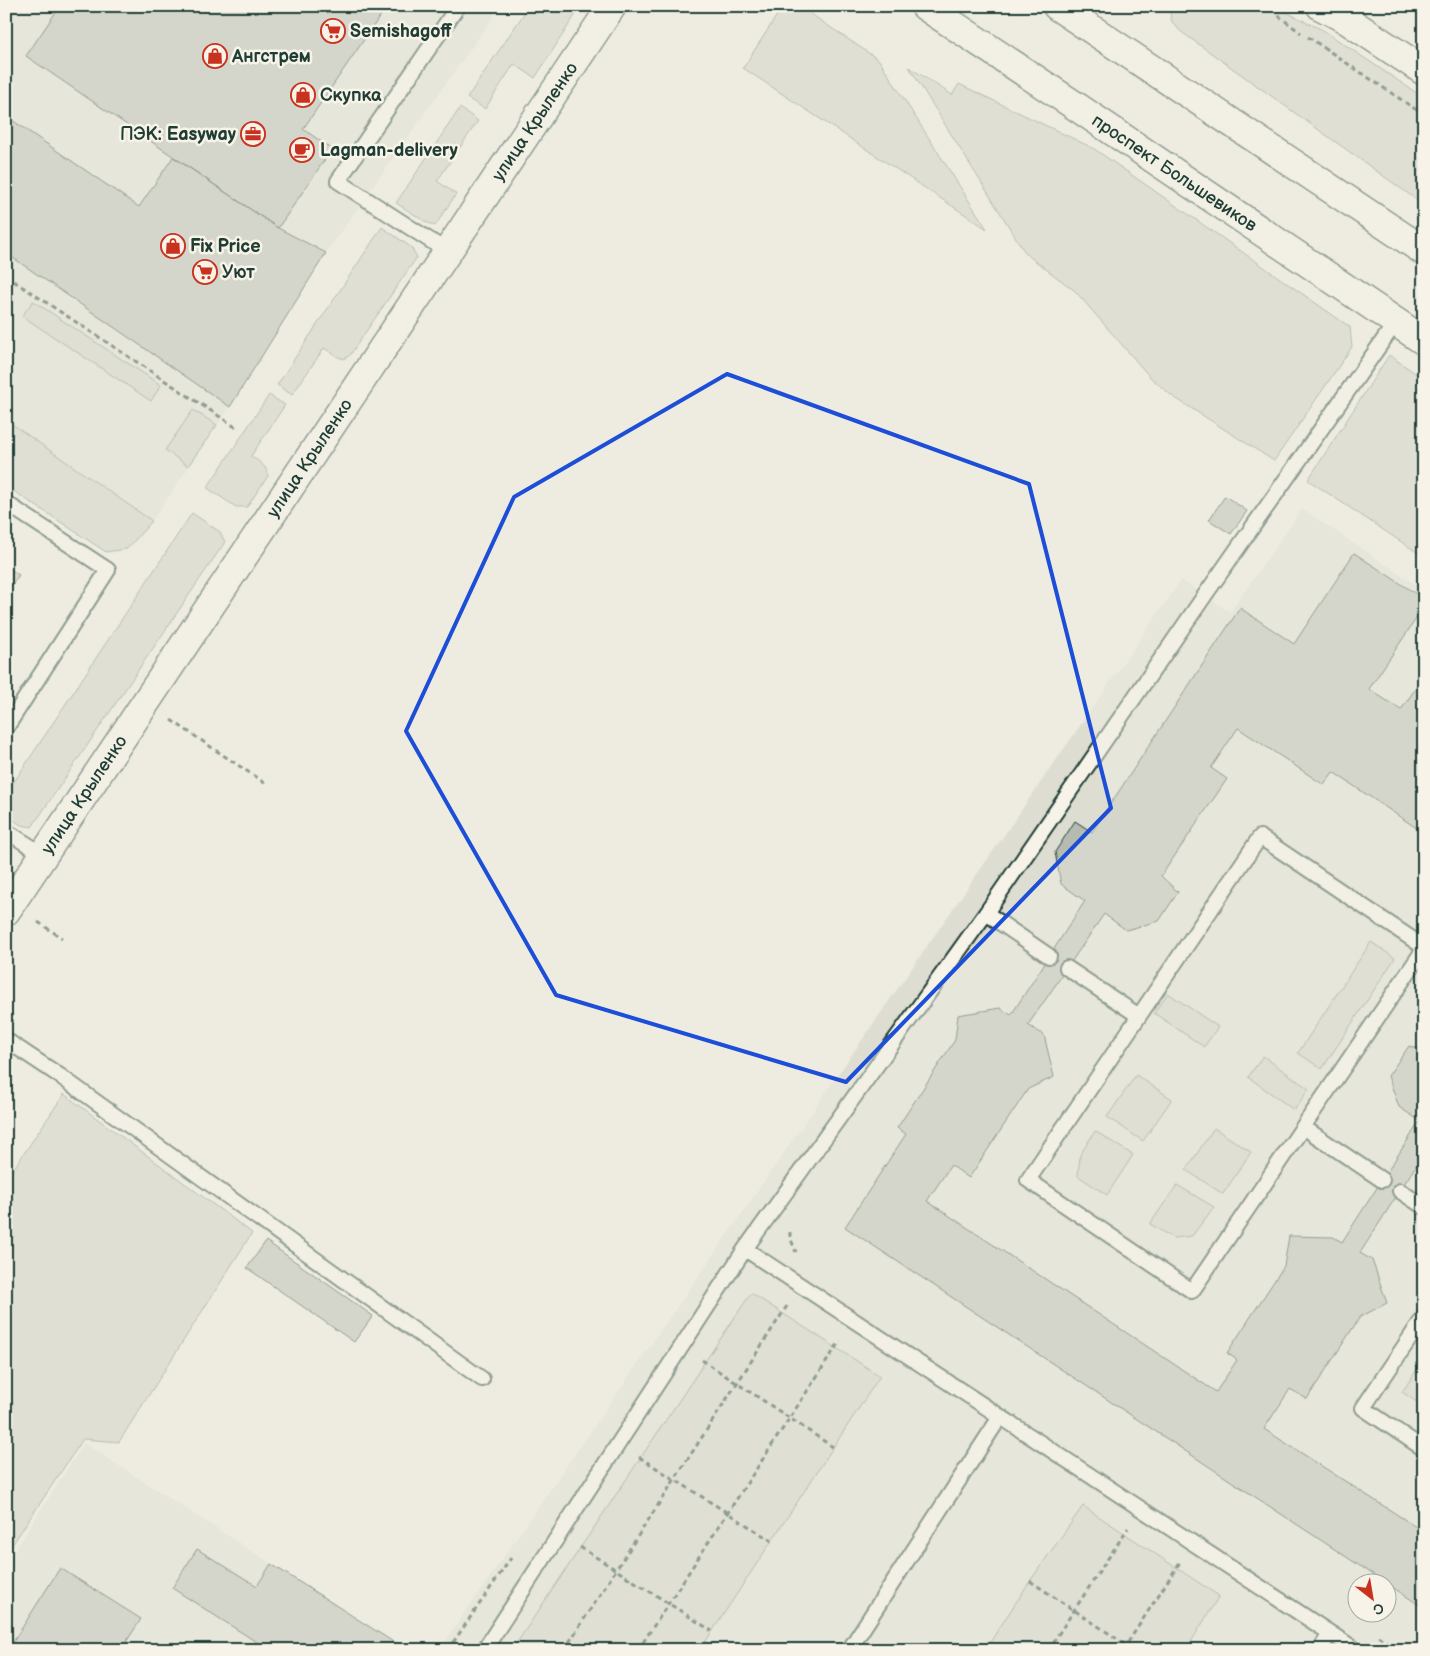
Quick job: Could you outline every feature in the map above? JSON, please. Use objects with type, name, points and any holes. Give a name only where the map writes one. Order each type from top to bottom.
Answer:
[{"type":"street","name":"улица Крыленко","points":[[6,911],[612,6]]},
{"type":"street","name":"проспект Большевиков","points":[[925,6],[1424,341]]},
{"type":"street","points":[[1057,6],[1424,251]]},
{"type":"street","points":[[1322,6],[1344,18],[1424,71]]},
{"type":"lane","points":[[448,252],[338,181],[458,6]]},
{"type":"lane","points":[[484,1650],[745,1250],[986,913],[1396,322]]},
{"type":"lane","points":[[6,503],[108,570],[6,728]]},
{"type":"lane","points":[[6,832],[44,855]]},
{"type":"lane","points":[[1260,837],[1424,948],[1192,1291],[1028,1180],[1139,1016],[1260,837]]},
{"type":"lane","points":[[986,913],[1049,956]]},
{"type":"lane","points":[[1067,968],[1139,1016]]},
{"type":"lane","points":[[6,1040],[60,1076],[482,1379]]},
{"type":"lane","points":[[1304,1127],[1382,1180]]},
{"type":"lane","points":[[1400,1191],[1424,1207]]},
{"type":"lane","points":[[745,1250],[1356,1650]]},
{"type":"lane","points":[[1424,1317],[1363,1408],[1424,1449]]},
{"type":"lane","points":[[849,1650],[1000,1417]]},
{"type":"lane","points":[[1320,1650],[1330,1633]]},
{"type":"path","points":[[1276,6],[1280,16],[1290,25],[1424,115]]},
{"type":"path","points":[[6,276],[237,428]]},
{"type":"path","points":[[145,703],[266,784]]},
{"type":"path","points":[[564,1650],[800,1286]]},
{"type":"path","points":[[638,1650],[854,1321]]},
{"type":"path","points":[[682,1346],[833,1447]]},
{"type":"path","points":[[618,1444],[772,1541]]},
{"type":"path","points":[[1048,1650],[1141,1509]]},
{"type":"path","points":[[560,1534],[712,1632]]},
{"type":"path","points":[[1122,1650],[1193,1543]]},
{"type":"path","points":[[1030,1581],[1134,1650]]},
{"type":"highlighted area","points":[[727,374],[1029,484],[1111,808],[846,1082],[556,995],[406,731],[514,497]]},
{"type":"shaded area","points":[[6,6],[501,6],[326,253],[230,407],[152,521],[6,420]]},
{"type":"shaded area","points":[[529,6],[575,6],[579,9],[535,78],[514,64],[485,109],[467,98]]},
{"type":"shaded area","points":[[783,6],[799,6],[879,60],[987,229],[743,68]]},
{"type":"shaded area","points":[[1175,6],[1258,6],[1284,11],[1323,30],[1424,98],[1424,205],[1180,31],[1172,22],[1170,13]]},
{"type":"shaded area","points":[[909,67],[952,95],[959,84],[1093,148],[1350,327],[1352,347],[1274,461],[1172,396],[1150,377],[1075,291],[1026,254]]},
{"type":"shaded area","points":[[460,108],[478,121],[437,181],[456,194],[435,226],[396,203]]},
{"type":"shaded area","points":[[382,227],[411,247],[417,257],[350,355],[344,359],[324,348],[292,395],[277,385]]},
{"type":"shaded area","points":[[33,301],[161,385],[151,401],[22,316]]},
{"type":"shaded area","points":[[1389,355],[1424,379],[1424,557],[1308,480]]},
{"type":"shaded area","points":[[269,395],[285,405],[251,456],[264,466],[268,476],[247,507],[236,507],[207,488]]},
{"type":"shaded area","points":[[193,410],[217,425],[188,466],[165,450]]},
{"type":"shaded area","points":[[6,420],[152,521],[127,549],[106,552],[6,486]]},
{"type":"shaded area","points":[[1302,509],[1424,590],[1424,1650],[439,1650],[1181,580],[1230,612]]},
{"type":"shaded area","points":[[192,513],[220,532],[225,542],[32,827],[21,825],[6,815],[6,794]]},
{"type":"shaded area","points":[[1371,942],[1395,958],[1322,1069],[1298,1053]]},
{"type":"shaded area","points":[[1168,993],[1218,1027],[1204,1047],[1154,1013]]},
{"type":"shaded area","points":[[1263,1056],[1309,1089],[1294,1110],[1248,1077]]},
{"type":"shaded area","points":[[1136,1075],[1172,1099],[1143,1141],[1107,1117]]},
{"type":"shaded area","points":[[64,1094],[252,1233],[119,1442],[83,1439],[6,1554],[6,1180]]},
{"type":"shaded area","points":[[1214,1128],[1251,1152],[1223,1194],[1186,1170]]},
{"type":"shaded area","points":[[1095,1131],[1133,1155],[1107,1195],[1078,1176],[1080,1155]]},
{"type":"shaded area","points":[[1177,1185],[1214,1207],[1192,1236],[1173,1238],[1150,1224]]},
{"type":"shaded area","points":[[751,1293],[880,1376],[700,1650],[512,1650]]},
{"type":"shaded area","points":[[1424,1359],[1424,1407],[1402,1392]]},
{"type":"shaded area","points":[[84,1443],[406,1650],[6,1650],[6,1564]]},
{"type":"shaded area","points":[[1083,1506],[1219,1596],[1186,1650],[985,1650],[1030,1581]]},
{"type":"building","points":[[60,6],[387,6],[303,129],[332,149],[278,228],[26,56]]},
{"type":"building","points":[[6,116],[139,207],[173,157],[278,228],[326,253],[230,407],[6,253]]},
{"type":"building","points":[[1225,496],[1247,511],[1231,534],[1209,520]]},
{"type":"building","points":[[1354,553],[1424,599],[1424,607],[1369,689],[1401,710],[1424,676],[1424,833],[1333,772],[1324,785],[1238,728],[1211,768],[1227,779],[1161,876],[1178,892],[1159,921],[1126,930],[1104,914],[1028,1025],[1044,1035],[1054,1077],[1028,1089],[969,1178],[951,1165],[927,1201],[1216,1392],[1237,1360],[1227,1353],[1284,1266],[1289,1236],[1333,1237],[1342,1242],[1420,1121],[1399,1107],[1388,1076],[1409,1046],[1424,1051],[1424,1153],[1360,1253],[1372,1260],[1387,1303],[1360,1317],[1307,1399],[1290,1389],[1264,1429],[1424,1532],[1424,1608],[1398,1591],[1398,1574],[1372,1574],[845,1227],[906,1134],[897,1128],[955,1040],[958,1015],[1000,1008],[1011,1015],[1085,901],[1061,884],[1055,852],[1075,821],[1092,832],[1240,608],[1294,644]]},
{"type":"building","points":[[6,566],[19,575],[6,594]]},
{"type":"building","points":[[266,1241],[373,1316],[354,1342],[247,1268]]},
{"type":"building","points":[[197,1549],[257,1586],[271,1564],[406,1650],[269,1650],[172,1588]]},
{"type":"building","points":[[60,1568],[141,1619],[121,1650],[8,1650]]},
{"type":"place","name":"Semishagoff","points":[[333,31]]},
{"type":"place","name":"Ангстрем","points":[[215,56]]},
{"type":"place","name":"Скупка","points":[[303,95]]},
{"type":"place","name":"ПЭК: Easyway","points":[[253,134]]},
{"type":"place","name":"Lagman-delivery","points":[[302,150]]},
{"type":"place","name":"Fix Price","points":[[173,246]]},
{"type":"place","name":"Уют","points":[[205,272]]}]
